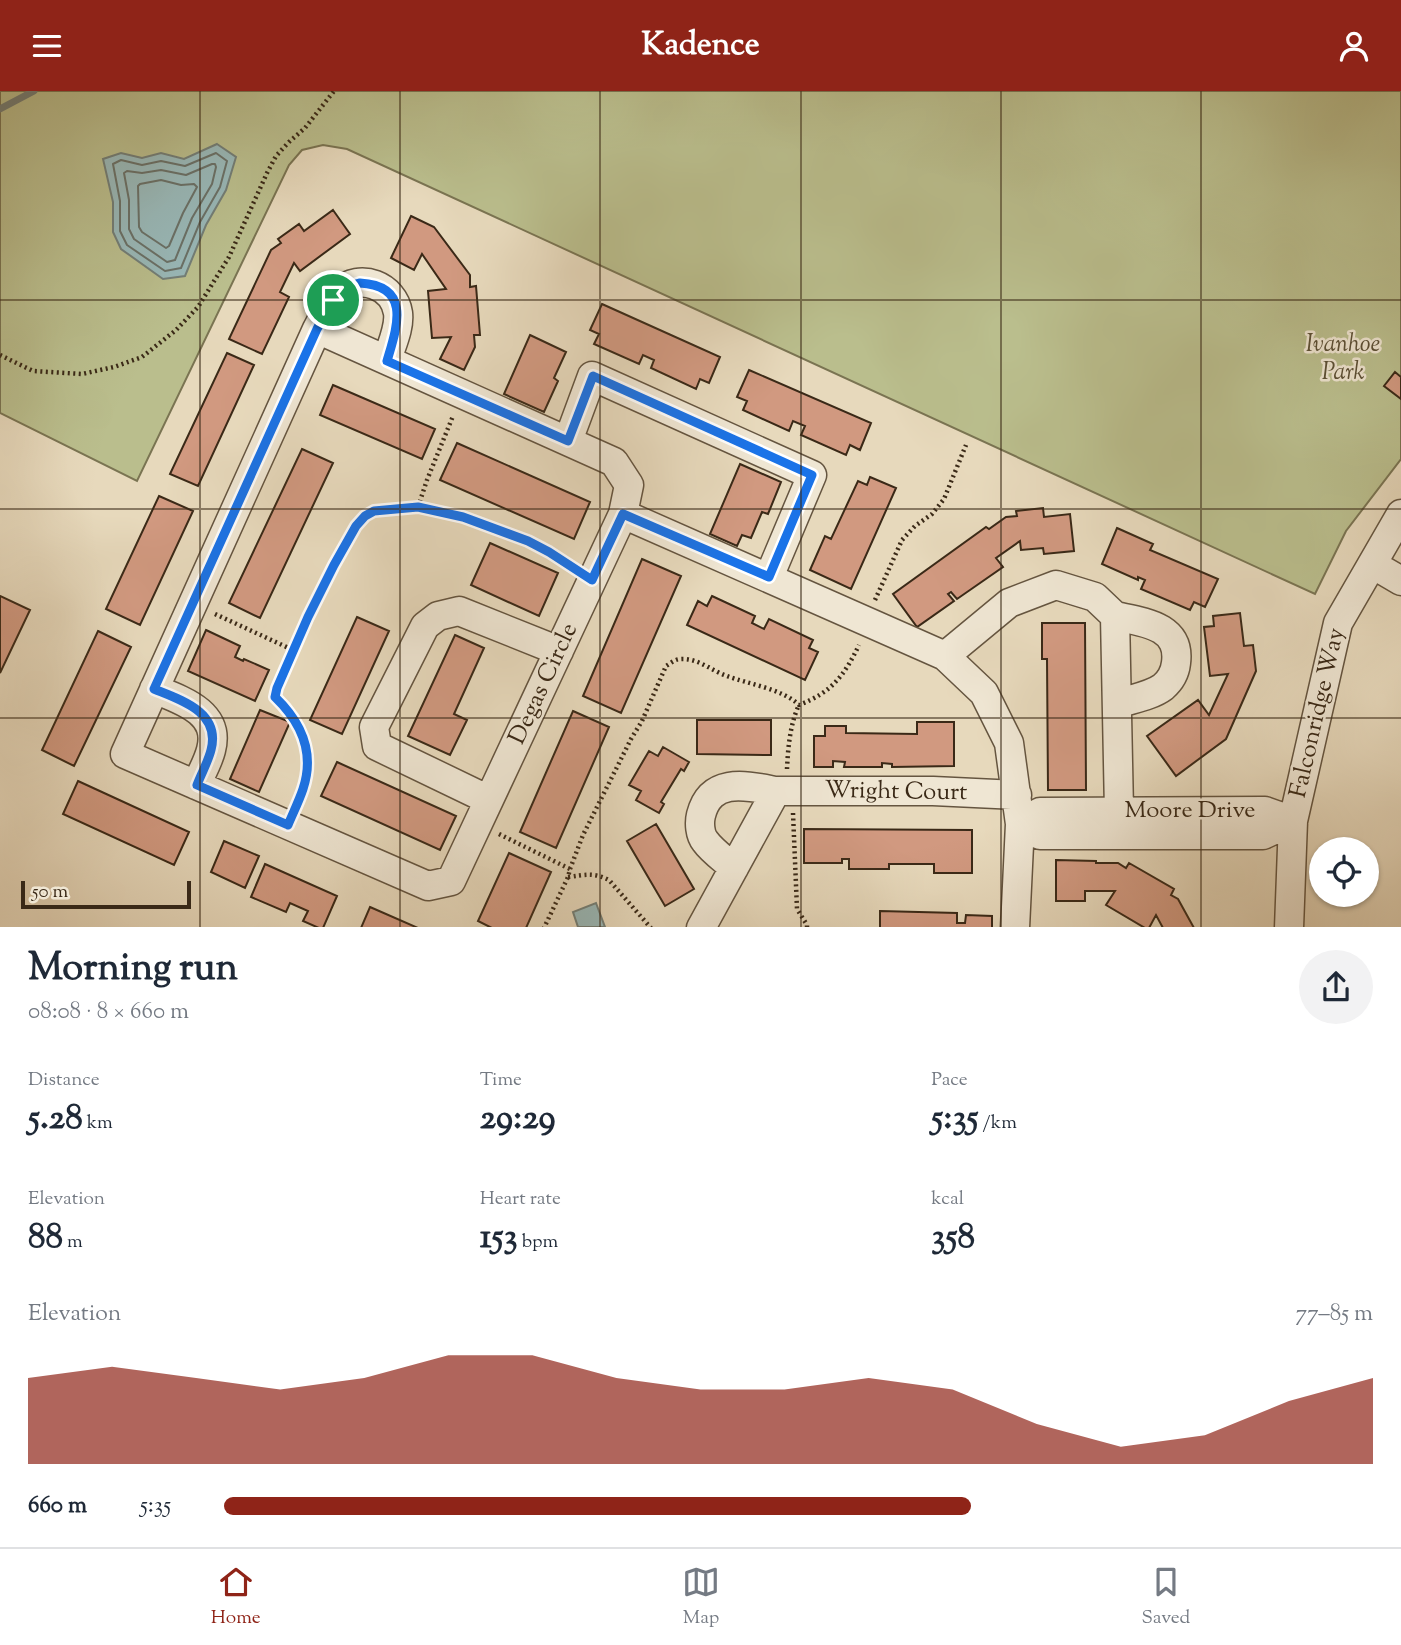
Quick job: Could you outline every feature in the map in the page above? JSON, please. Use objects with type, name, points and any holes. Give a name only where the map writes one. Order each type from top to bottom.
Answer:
[{"type":"street","name":"Degas Circle","points":[[317,329],[387,361],[614,462],[629,485],[623,514],[452,881],[428,886],[124,754],[317,329],[333,300],[349,285],[371,283],[390,295],[396,305],[397,327],[387,361]]},
{"type":"street","points":[[568,441],[593,376],[812,475],[769,577]]},
{"type":"street","points":[[623,514],[946,656],[984,693],[1009,743],[1017,795],[1020,824],[1015,927]]},
{"type":"street","name":"Falconridge Way","points":[[1289,927],[1293,821],[1338,623],[1401,514]]},
{"type":"street","points":[[1372,564],[1401,581]]},
{"type":"street","points":[[946,656],[1009,603],[1056,585],[1095,597],[1115,616],[1150,624],[1169,636],[1176,657],[1170,678],[1163,687],[1153,692],[1117,704]]},
{"type":"street","points":[[484,812],[377,746],[374,727],[425,626],[438,616],[459,611],[559,651]]},
{"type":"street","points":[[1115,616],[1119,811]]},
{"type":"street","points":[[154,689],[198,709],[210,728],[211,750],[197,785]]},
{"type":"street","name":"Wright Court","points":[[734,868],[704,840],[700,828],[701,814],[706,802],[727,786],[740,785],[785,791],[933,791],[1017,795]]},
{"type":"street","points":[[701,927],[734,868],[785,791]]},
{"type":"street","name":"Moore Drive","points":[[1020,824],[1040,812],[1119,811],[1265,811],[1293,821]]},
{"type":"street","name":"Moore Drive","points":[[1020,824],[1040,835],[1264,835],[1293,821]]},
{"type":"path","points":[[0,355],[33,371],[82,374],[142,357],[198,307],[222,269],[276,156],[305,128],[334,91]]},
{"type":"path","points":[[418,507],[463,395]]},
{"type":"path","points":[[807,927],[797,909],[793,826],[785,791],[794,716],[799,705],[811,700],[840,678],[850,663],[902,540],[932,514],[944,499],[966,445]]},
{"type":"path","points":[[288,825],[304,786],[307,758],[304,735],[293,717],[275,697],[277,688],[334,565],[356,526],[365,516],[374,511],[418,507],[463,517],[528,541],[592,580]]},
{"type":"path","points":[[193,603],[293,650]]},
{"type":"path","points":[[544,927],[568,877],[583,835],[642,721],[666,666],[673,660],[692,661],[723,675],[778,693],[799,705]]},
{"type":"path","points":[[484,812],[570,869]]},
{"type":"path","points":[[568,877],[592,874],[609,880],[651,927]]},
{"type":"green space","name":"Ivanhoe Park","points":[[0,91],[1401,91],[1401,459],[1346,531],[1315,594],[347,149],[323,145],[302,150],[289,165],[137,481],[0,413]]},
{"type":"water","points":[[217,144],[236,157],[226,190],[206,225],[185,276],[163,279],[121,249],[113,232],[113,202],[103,159],[121,153],[142,158],[161,153],[184,159]]},
{"type":"water","points":[[596,903],[605,927],[578,927],[573,912]]},
{"type":"building","points":[[333,210],[350,234],[300,271],[294,263],[280,292],[289,297],[262,354],[229,339],[271,250],[281,243],[278,239],[299,224],[304,231]]},
{"type":"building","points":[[411,216],[434,227],[470,275],[470,287],[476,286],[480,335],[474,335],[475,347],[464,370],[440,359],[451,337],[432,338],[428,291],[446,289],[422,254],[414,270],[391,258]]},
{"type":"building","points":[[602,304],[720,357],[709,383],[700,379],[696,389],[651,368],[654,360],[643,355],[639,364],[594,344],[599,334],[590,330]]},
{"type":"building","points":[[530,335],[566,352],[554,378],[558,381],[544,412],[504,394]]},
{"type":"building","points":[[227,353],[254,365],[198,486],[170,474]]},
{"type":"building","points":[[749,370],[871,423],[860,450],[850,445],[846,455],[801,435],[805,426],[793,421],[789,431],[743,410],[747,401],[737,397]]},
{"type":"building","points":[[1395,372],[1401,377],[1401,399],[1384,386]]},
{"type":"building","points":[[333,385],[435,429],[422,459],[320,415]]},
{"type":"building","points":[[457,443],[590,502],[574,539],[440,480]]},
{"type":"building","points":[[302,449],[333,463],[260,618],[229,603]]},
{"type":"building","points":[[740,464],[781,482],[768,514],[762,512],[751,538],[742,535],[737,546],[710,534]]},
{"type":"building","points":[[870,477],[896,488],[851,589],[810,570],[825,536],[831,539],[858,481],[867,485]]},
{"type":"building","points":[[159,496],[193,511],[140,625],[106,609]]},
{"type":"building","points":[[1043,508],[1044,517],[1070,514],[1074,551],[1044,554],[1043,548],[1021,550],[1020,541],[996,558],[1003,567],[957,599],[951,592],[948,594],[954,601],[917,627],[893,594],[986,527],[989,529],[1006,517],[1017,516],[1016,511]]},
{"type":"building","points":[[1117,528],[1153,544],[1150,550],[1218,579],[1205,607],[1194,602],[1190,610],[1141,589],[1145,580],[1138,577],[1138,580],[1102,564]]},
{"type":"building","points":[[490,543],[558,573],[539,616],[471,585]]},
{"type":"building","points":[[642,559],[681,576],[621,713],[583,696]]},
{"type":"building","points":[[0,596],[30,610],[0,673]]},
{"type":"building","points":[[712,596],[755,616],[752,623],[764,629],[769,619],[813,640],[809,648],[818,652],[805,680],[687,625],[698,601],[707,606]]},
{"type":"building","points":[[1240,613],[1244,646],[1253,645],[1256,671],[1226,739],[1176,776],[1147,736],[1198,700],[1209,715],[1228,674],[1210,676],[1204,627],[1214,626],[1213,616]]},
{"type":"building","points":[[357,617],[389,631],[342,734],[310,720]]},
{"type":"building","points":[[1042,623],[1085,623],[1086,790],[1048,790],[1047,659],[1042,659]]},
{"type":"building","points":[[206,630],[240,646],[235,657],[269,670],[255,701],[188,671]]},
{"type":"building","points":[[98,631],[131,647],[74,766],[42,750]]},
{"type":"building","points":[[455,635],[484,648],[454,714],[467,720],[450,755],[408,736]]},
{"type":"building","points":[[260,710],[290,722],[259,792],[230,779]]},
{"type":"building","points":[[573,711],[609,727],[556,848],[520,832]]},
{"type":"building","points":[[697,720],[771,720],[771,755],[697,754]]},
{"type":"building","points":[[917,722],[954,722],[954,766],[892,767],[892,764],[882,763],[882,767],[844,767],[845,762],[833,761],[833,767],[814,767],[814,736],[825,736],[825,726],[846,726],[846,733],[917,734]]},
{"type":"building","points":[[663,747],[689,762],[684,771],[681,769],[661,802],[664,804],[659,813],[636,800],[641,791],[629,785],[649,751],[658,756]]},
{"type":"building","points":[[337,762],[456,816],[440,850],[321,796]]},
{"type":"building","points":[[78,781],[189,832],[174,865],[63,814]]},
{"type":"building","points":[[656,824],[694,889],[665,906],[627,841]]},
{"type":"building","points":[[804,829],[972,830],[972,873],[934,873],[934,864],[889,864],[889,869],[849,869],[849,859],[842,859],[842,863],[804,863]]},
{"type":"building","points":[[224,841],[259,856],[245,888],[211,872]]},
{"type":"building","points":[[509,853],[551,872],[526,927],[490,927],[478,921]]},
{"type":"building","points":[[1056,860],[1118,863],[1126,868],[1129,863],[1174,889],[1171,895],[1178,899],[1193,927],[1162,927],[1156,915],[1150,927],[1143,927],[1106,905],[1115,891],[1085,891],[1085,901],[1056,901]]},
{"type":"building","points":[[265,864],[337,896],[323,927],[303,921],[308,911],[290,903],[286,912],[251,897]]},
{"type":"building","points":[[370,907],[416,927],[361,927]]},
{"type":"building","points":[[880,911],[957,913],[957,923],[965,923],[966,915],[992,916],[992,927],[880,927]]},
{"type":"waterway","points":[[0,109],[34,91]]},
{"type":"route","points":[[371,283],[382,288],[396,305],[398,316],[387,361],[568,441],[593,376],[812,475],[769,577],[623,514],[592,580],[528,541],[442,511],[418,507],[374,511],[365,516],[356,526],[334,565],[277,688],[275,697],[293,717],[304,735],[307,758],[304,786],[288,825],[197,785],[211,750],[210,728],[198,709],[154,689],[317,329],[333,300],[349,285],[371,283]]}]
